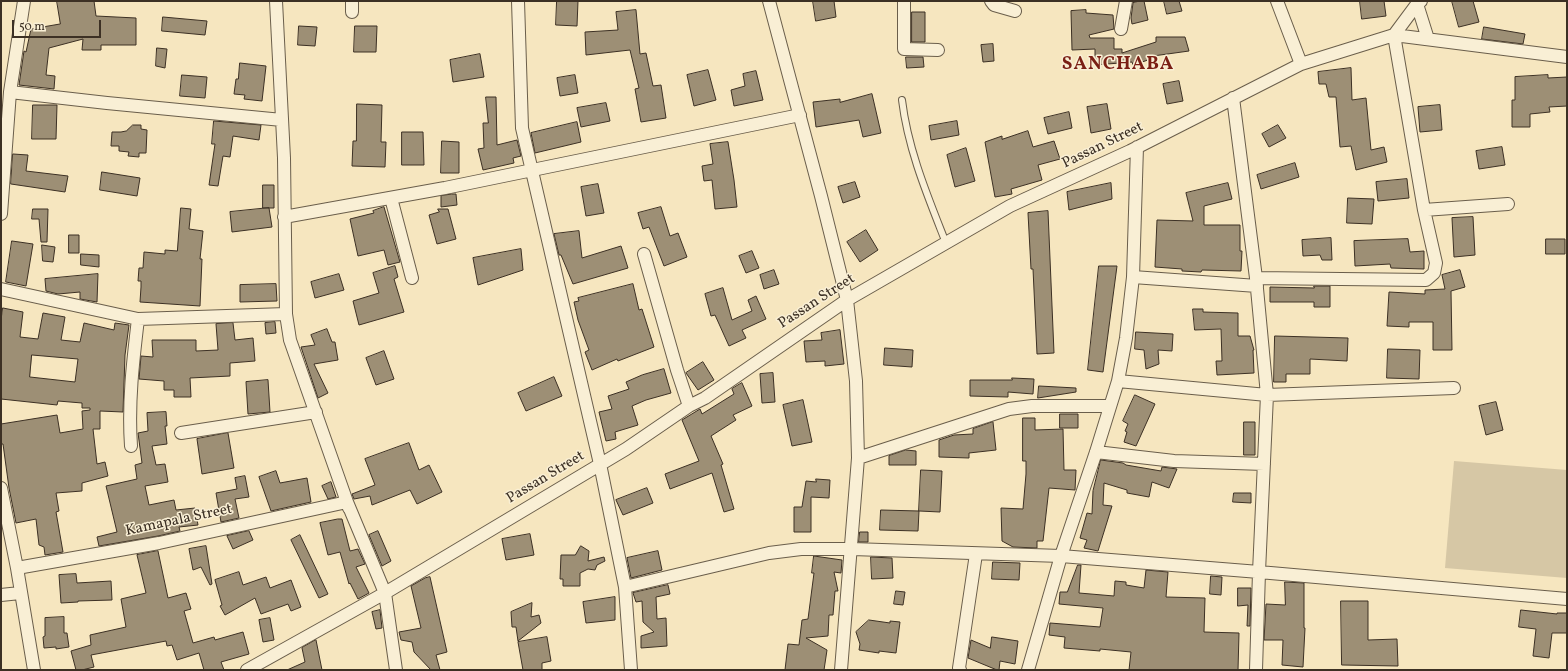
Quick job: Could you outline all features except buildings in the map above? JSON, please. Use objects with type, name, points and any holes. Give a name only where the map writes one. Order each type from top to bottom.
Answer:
[{"type":"street","points":[[1,214],[8,85],[24,1]]},
{"type":"street","points":[[276,1],[284,158],[286,314],[290,340],[347,502],[385,593],[396,670]]},
{"type":"street","points":[[518,1],[522,128],[600,464],[625,587],[631,670]]},
{"type":"street","points":[[769,1],[800,115],[847,300],[856,381],[858,458],[852,549],[841,670]]},
{"type":"street","points":[[904,1],[904,49],[938,50]]},
{"type":"street","points":[[992,1],[994,5],[1016,11]]},
{"type":"street","points":[[1121,29],[1126,1]]},
{"type":"street","points":[[1277,1],[1301,64]]},
{"type":"street","points":[[1133,277],[1256,282],[1426,280],[1434,273],[1436,264],[1424,210],[1394,35],[1419,2]]},
{"type":"street","points":[[1419,2],[1428,40]]},
{"type":"street","points":[[1394,35],[1567,57]]},
{"type":"street","name":"Passan Street","points":[[247,670],[385,593],[600,464],[689,406],[704,398],[847,300],[1010,206],[1137,148],[1301,64],[1394,35]]},
{"type":"street","points":[[8,85],[114,104],[282,120]]},
{"type":"street","points":[[1233,98],[1256,282],[1267,395],[1256,670]]},
{"type":"street","points":[[284,217],[391,198],[800,115]]},
{"type":"street","points":[[1028,670],[1061,556],[1118,381],[1126,338],[1133,277],[1137,148]]},
{"type":"street","points":[[391,198],[412,278]]},
{"type":"street","points":[[1424,210],[1508,204]]},
{"type":"street","points":[[644,254],[677,370],[689,406]]},
{"type":"street","points":[[1,289],[138,319],[286,314]]},
{"type":"street","points":[[132,446],[129,421],[138,319]]},
{"type":"street","points":[[1118,381],[1267,395],[1454,388]]},
{"type":"street","points":[[858,458],[1009,409],[1032,406],[1109,406]]},
{"type":"street","points":[[181,432],[316,412]]},
{"type":"street","points":[[1096,452],[1174,460],[1264,464]]},
{"type":"street","points":[[1,488],[17,568],[34,670]]},
{"type":"street","name":"Kamapala Street","points":[[17,568],[159,543],[347,502],[379,579]]},
{"type":"street","points":[[625,587],[769,553],[801,549],[852,549],[1061,556],[1567,599]]},
{"type":"street","points":[[960,670],[959,668],[976,554]]},
{"type":"street","points":[[1,595],[20,593]]},
{"type":"lane","points":[[902,100],[909,136],[926,190],[946,242]]},
{"type":"shaded area","points":[[1454,461],[1567,470],[1567,578],[1445,568]]},
{"type":"district","name":"SANCHABA","points":[[1118,66]]}]
